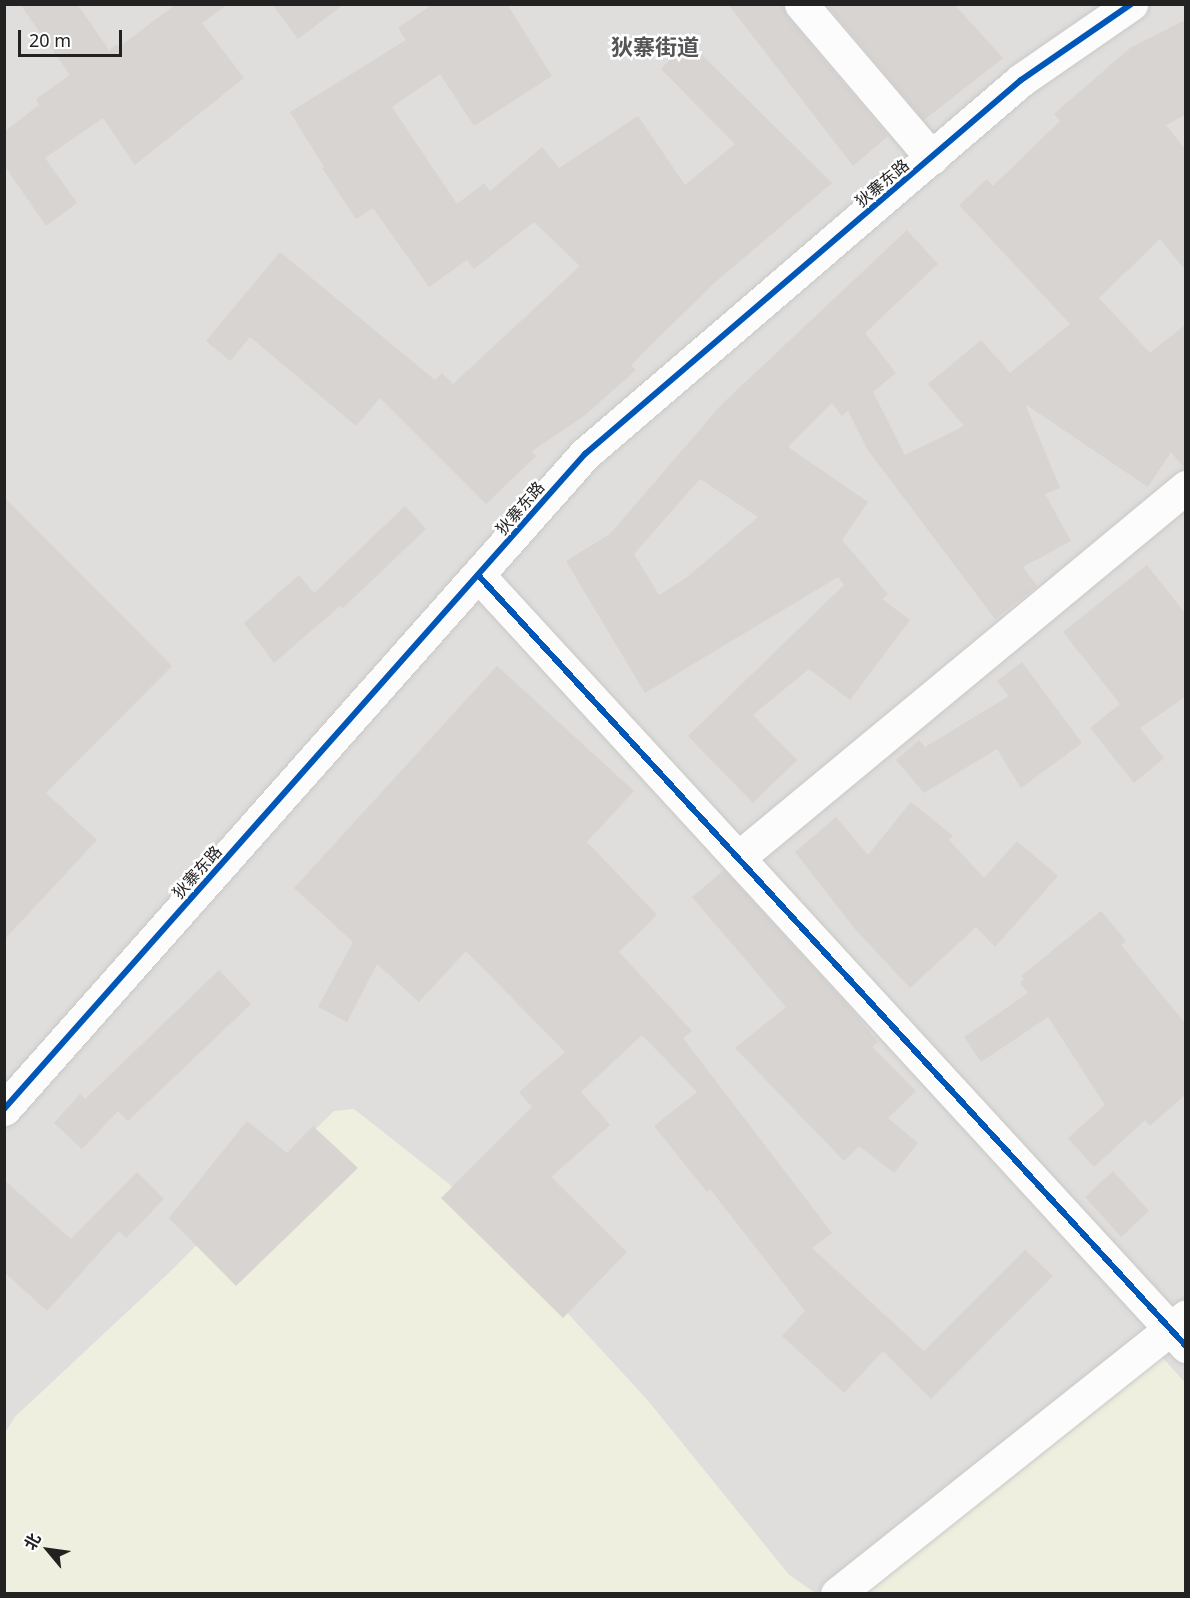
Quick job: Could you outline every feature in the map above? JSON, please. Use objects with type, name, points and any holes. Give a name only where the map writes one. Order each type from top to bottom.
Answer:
[{"type":"street","points":[[801,4],[932,158]]},
{"type":"street","name":"狄寨东路","points":[[4,1109],[585,454],[1021,80],[1131,4]]},
{"type":"street","points":[[738,858],[1185,487]]},
{"type":"street","points":[[478,575],[738,858],[1180,1330],[837,1593]]},
{"type":"shaded area","points":[[5,5],[1185,5],[1185,1383],[1144,1337],[836,1593],[815,1593],[789,1575],[648,1401],[448,1183],[290,1151],[169,1273],[15,1417],[5,1433]]},
{"type":"green space","points":[[354,1109],[448,1183],[648,1401],[789,1575],[815,1593],[5,1594],[5,1434],[15,1417],[169,1273],[334,1111]]},
{"type":"green space","points":[[1144,1337],[1185,1383],[1185,1593],[836,1594]]},
{"type":"building","points":[[20,4],[77,4],[109,50],[117,44],[119,47],[176,4],[228,4],[202,23],[244,78],[135,165],[103,118],[45,158],[77,203],[46,226],[4,165],[4,132],[39,105],[36,99],[70,75]]},
{"type":"building","points":[[272,4],[344,4],[298,39]]},
{"type":"building","points":[[433,4],[507,4],[552,76],[474,126],[440,74],[392,107],[457,204],[484,183],[490,191],[542,147],[559,168],[638,116],[685,185],[735,144],[661,69],[688,41],[832,183],[712,285],[631,365],[636,370],[584,416],[532,451],[536,456],[486,504],[380,398],[356,426],[250,337],[230,361],[206,341],[280,252],[435,380],[442,373],[453,384],[580,266],[534,222],[474,269],[467,260],[429,287],[373,208],[356,219],[322,168],[324,167],[290,112],[406,40],[398,28]]},
{"type":"building","points":[[728,4],[783,4],[787,16],[888,136],[853,166]]},
{"type":"building","points":[[826,4],[954,4],[1003,58],[924,120]]},
{"type":"building","points":[[1185,20],[1185,115],[1166,125],[1185,149],[1185,270],[1160,239],[1099,298],[1150,353],[1185,325],[1185,469],[1171,452],[1148,487],[1025,404],[1060,488],[1045,494],[1071,541],[1023,567],[1037,586],[995,619],[867,449],[848,411],[842,416],[832,403],[788,447],[868,502],[842,540],[888,594],[882,599],[910,620],[850,700],[809,669],[753,715],[797,760],[753,803],[688,736],[844,585],[838,577],[645,693],[566,561],[610,534],[721,405],[907,230],[938,264],[865,333],[896,373],[873,392],[905,455],[964,426],[928,384],[981,340],[1010,373],[1070,324],[959,205],[987,179],[993,186],[1060,121],[1054,114],[1130,48]],"holes":[[[700,479],[758,517],[686,578],[659,595],[634,554]]]},
{"type":"building","points":[[4,497],[172,666],[46,793],[97,840],[4,940]]},
{"type":"building","points":[[405,506],[426,529],[343,608],[340,606],[274,663],[244,623],[299,575],[314,593]]},
{"type":"building","points":[[1147,565],[1185,613],[1185,697],[1140,728],[1164,758],[1134,783],[1090,728],[1120,704],[1063,632]]},
{"type":"building","points":[[1022,662],[1082,743],[1021,788],[997,749],[924,793],[896,760],[919,740],[925,747],[1009,696],[997,681]]},
{"type":"building","points":[[497,666],[634,791],[587,842],[657,915],[619,952],[692,1031],[683,1038],[832,1233],[812,1248],[924,1351],[1025,1250],[1053,1276],[931,1399],[883,1351],[844,1393],[782,1336],[805,1311],[710,1189],[707,1192],[654,1126],[697,1092],[642,1035],[581,1092],[610,1125],[551,1177],[627,1252],[563,1318],[441,1198],[532,1107],[519,1092],[565,1052],[466,951],[419,1002],[377,964],[347,1022],[318,1007],[353,942],[294,888]]},
{"type":"building","points":[[911,802],[953,836],[949,840],[984,878],[1017,841],[1058,876],[995,947],[976,927],[910,988],[855,929],[795,852],[836,817],[868,855]]},
{"type":"building","points":[[724,870],[846,1003],[878,1042],[872,1047],[916,1091],[888,1118],[918,1143],[894,1173],[859,1146],[844,1161],[735,1048],[786,1007],[692,897]]},
{"type":"building","points":[[1101,911],[1126,941],[1121,945],[1185,1023],[1185,1095],[1150,1126],[1145,1120],[1094,1167],[1068,1138],[1105,1105],[1048,1017],[981,1062],[964,1037],[1028,993],[1020,983],[1024,979],[1021,976]]},
{"type":"building","points":[[219,970],[251,1004],[128,1121],[118,1111],[82,1149],[54,1123],[80,1094],[85,1099]]},
{"type":"building","points":[[247,1121],[287,1153],[313,1126],[358,1168],[236,1286],[169,1218]]},
{"type":"building","points":[[1113,1171],[1149,1211],[1121,1237],[1085,1197]]},
{"type":"building","points":[[137,1172],[164,1199],[126,1238],[119,1231],[47,1311],[4,1272],[4,1180],[71,1239]]},
{"type":"cycle path","points":[[4,1109],[585,454],[1021,80],[1131,4]]},
{"type":"cycle path","points":[[478,575],[1186,1346]]},
{"type":"district","name":"狄寨街道","points":[[655,47]]}]
